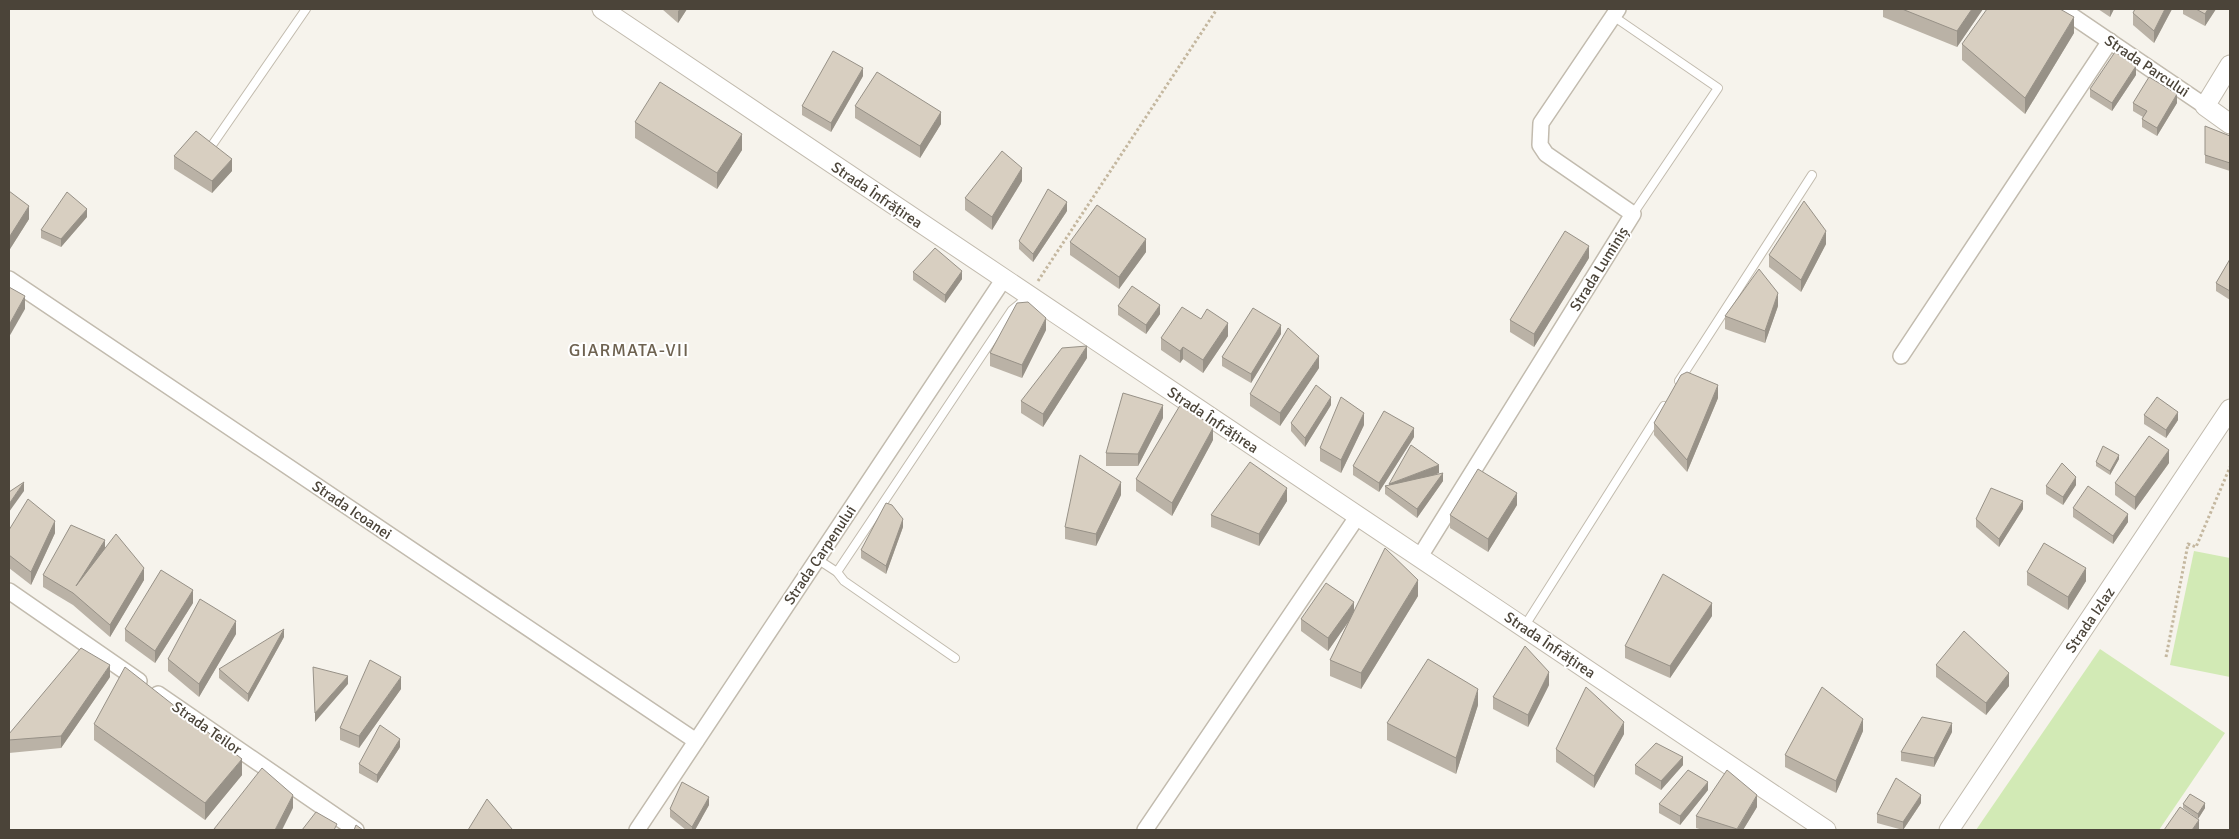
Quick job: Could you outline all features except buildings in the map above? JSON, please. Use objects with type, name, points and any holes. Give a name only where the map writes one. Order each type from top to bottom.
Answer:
[{"type":"street","name":"Strada Înfrățirea","points":[[602,9],[1028,297],[1826,830]]},
{"type":"street","name":"Strada Parcului","points":[[2062,9],[2230,124]]},
{"type":"street","name":"Strada Luminiș","points":[[1419,558],[1633,214],[1546,154],[1540,145],[1542,123],[1616,13]]},
{"type":"street","points":[[1901,356],[2110,41]]},
{"type":"street","points":[[2205,106],[2230,65]]},
{"type":"street","name":"Strada Icoanei","points":[[9,279],[696,741]]},
{"type":"street","name":"Strada Carpenului","points":[[637,830],[1003,280]]},
{"type":"street","name":"Strada Izlaz","points":[[1949,830],[2230,409]]},
{"type":"street","points":[[1145,830],[1357,516]]},
{"type":"street","name":"Strada Teilor","points":[[9,592],[356,830]]},
{"type":"lane","points":[[208,151],[306,9]]},
{"type":"lane","points":[[1616,13],[1718,88],[1633,214]]},
{"type":"lane","points":[[1676,386],[1812,175]]},
{"type":"lane","points":[[837,572],[1012,310],[1028,297]]},
{"type":"lane","points":[[1524,628],[1667,401]]},
{"type":"lane","points":[[818,559],[837,572],[844,581],[955,658]]},
{"type":"path","points":[[1028,297],[1217,9]]},
{"type":"path","points":[[2166,657],[2188,544],[2196,547],[2230,467]]},
{"type":"green space","points":[[2194,551],[2230,558],[2230,677],[2170,665]]},
{"type":"green space","points":[[2100,649],[2225,733],[2159,830],[1976,830]]},
{"type":"district","name":"GIARMATA-VII","points":[[629,350]]}]
